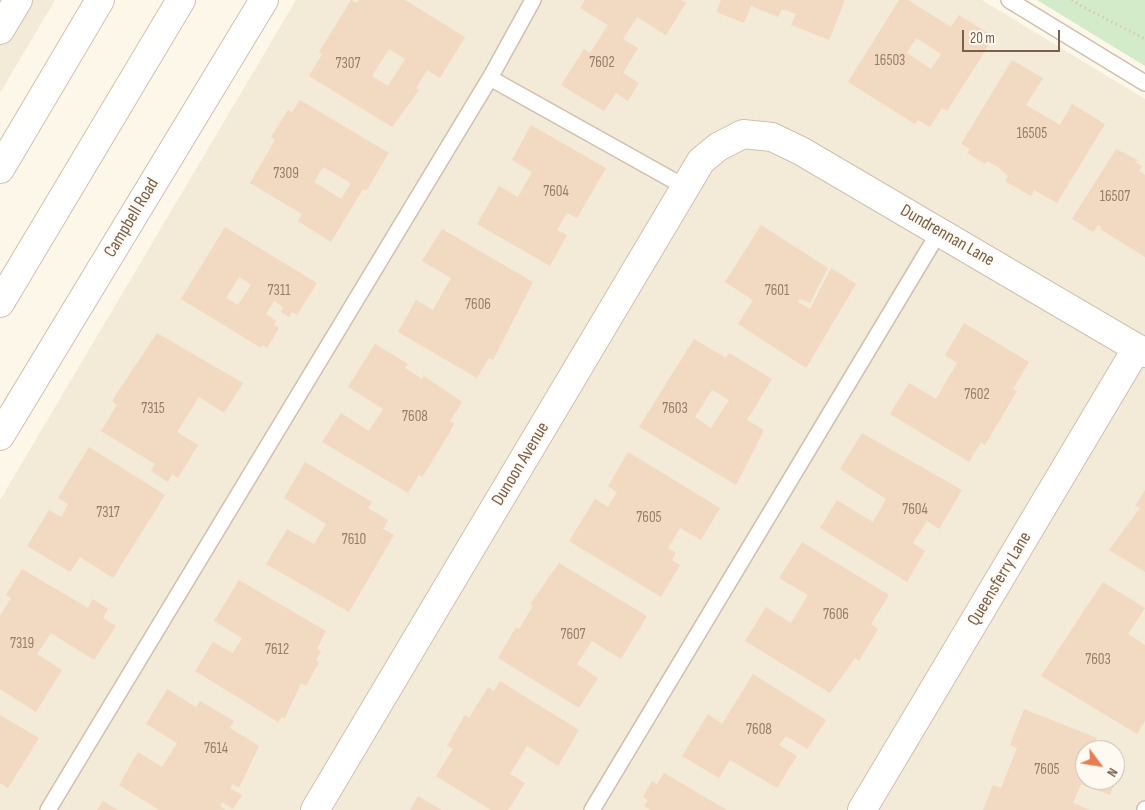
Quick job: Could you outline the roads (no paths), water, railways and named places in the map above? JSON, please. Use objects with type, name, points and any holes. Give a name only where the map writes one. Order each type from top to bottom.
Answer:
[{"type":"street","points":[[0,30],[18,0]]},
{"type":"street","points":[[0,169],[100,0]]},
{"type":"street","points":[[0,303],[181,0]]},
{"type":"street","name":"Campbell Road","points":[[0,436],[264,0]]},
{"type":"street","name":"Dunoon Avenue","points":[[315,810],[701,161],[718,147],[743,134]]},
{"type":"street","name":"Dundrennan Lane","points":[[743,134],[772,137],[801,151],[1141,351]]},
{"type":"street","name":"Queensferry Lane","points":[[862,810],[1141,351]]},
{"type":"lane","points":[[48,810],[490,78],[533,0]]},
{"type":"lane","points":[[1009,0],[1145,82]]},
{"type":"lane","points":[[490,78],[685,187]]},
{"type":"lane","points":[[592,810],[939,232]]}]
